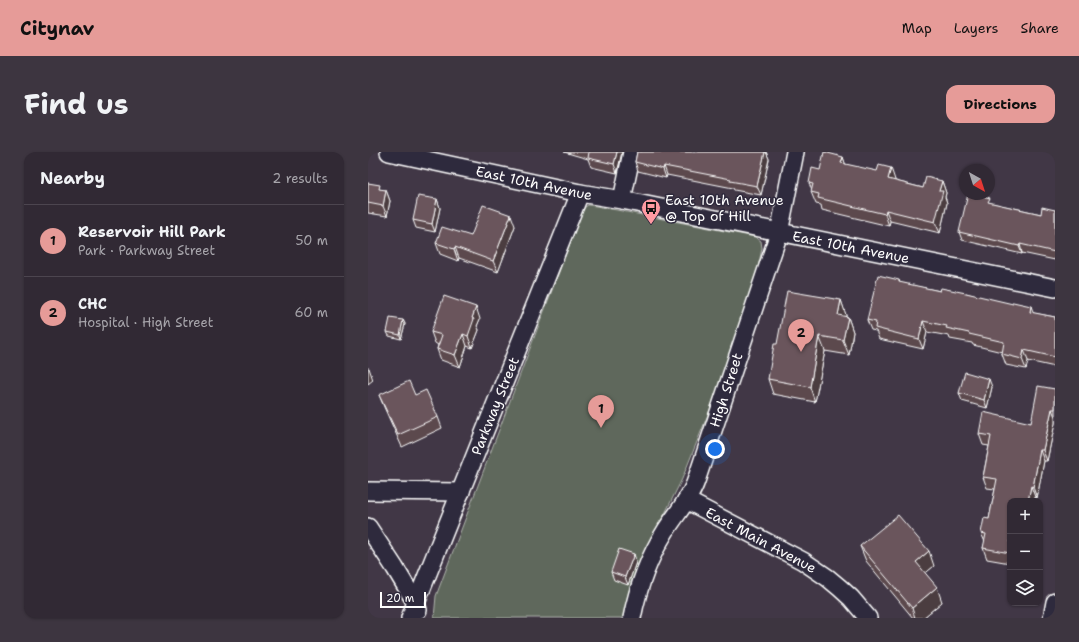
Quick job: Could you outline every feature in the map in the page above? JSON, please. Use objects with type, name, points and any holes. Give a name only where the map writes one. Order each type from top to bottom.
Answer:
[{"type":"street","name":"East 10th Avenue","points":[[389,152],[580,193],[622,200],[1055,288]]},
{"type":"street","points":[[622,200],[632,152]]},
{"type":"street","name":"High Street","points":[[632,618],[639,590],[651,556],[666,529],[686,500],[696,480],[779,233],[795,152]]},
{"type":"street","name":"Parkway Street","points":[[416,613],[461,492],[580,193]]},
{"type":"street","points":[[368,491],[461,492]]},
{"type":"street","name":"East Main Avenue","points":[[686,500],[810,565],[851,598],[868,618]]},
{"type":"street","points":[[368,527],[395,568],[416,613]]},
{"type":"street","points":[[1052,618],[1055,602]]},
{"type":"green space","points":[[588,205],[755,237],[761,241],[762,248],[753,293],[723,377],[682,479],[631,582],[625,618],[434,618],[436,596],[581,214]]},
{"type":"building","points":[[589,152],[617,152],[614,164],[588,158]]},
{"type":"building","points":[[637,152],[765,152],[757,186],[730,181],[731,179],[664,166],[663,169],[635,162]]},
{"type":"building","points":[[824,152],[843,157],[841,163],[877,171],[879,165],[891,168],[888,179],[923,188],[926,177],[942,181],[939,191],[943,191],[935,222],[886,210],[885,214],[818,198],[819,194],[811,192],[813,184],[809,183],[812,168],[820,170]]},
{"type":"building","points":[[368,183],[380,185],[379,189],[386,190],[383,206],[368,203]]},
{"type":"building","points":[[418,196],[437,199],[432,224],[413,220]]},
{"type":"building","points":[[967,200],[989,200],[988,202],[1041,214],[1042,207],[1055,210],[1055,252],[1020,244],[1019,246],[959,232]]},
{"type":"building","points":[[483,205],[511,215],[493,261],[455,247],[454,249],[436,243],[442,227],[471,236]]},
{"type":"building","points":[[878,275],[899,280],[899,282],[940,291],[941,288],[1013,304],[1013,302],[1031,306],[1030,312],[1055,317],[1055,357],[1024,350],[1022,359],[1002,354],[1004,342],[923,321],[919,339],[875,328],[876,322],[867,320]]},
{"type":"building","points":[[787,291],[841,300],[838,315],[848,317],[843,340],[819,336],[810,387],[768,379],[774,344],[777,344]]},
{"type":"building","points":[[444,296],[476,307],[472,318],[474,319],[468,336],[463,334],[455,355],[437,349],[442,335],[431,332]]},
{"type":"building","points":[[390,318],[403,320],[400,335],[387,332]]},
{"type":"building","points":[[965,372],[989,379],[984,400],[959,393]]},
{"type":"building","points":[[409,381],[415,395],[426,390],[438,417],[398,435],[379,395]]},
{"type":"building","points":[[1038,386],[1055,389],[1055,409],[1052,409],[1043,450],[1040,450],[1033,487],[1031,486],[1029,498],[1007,498],[1007,552],[983,548],[986,534],[981,533],[984,518],[989,519],[997,479],[983,477],[991,436],[979,434],[983,412],[1031,423]]},
{"type":"building","points":[[898,515],[929,551],[916,562],[937,587],[912,608],[860,546]]},
{"type":"building","points":[[619,549],[634,554],[625,577],[611,572]]},
{"type":"place","name":"East 10th Avenue @ Top of Hill","points":[[651,225]]},
{"type":"place","name":"CHC","points":[[801,352]]},
{"type":"place","name":"Reservoir Hill Park","points":[[601,428]]}]
